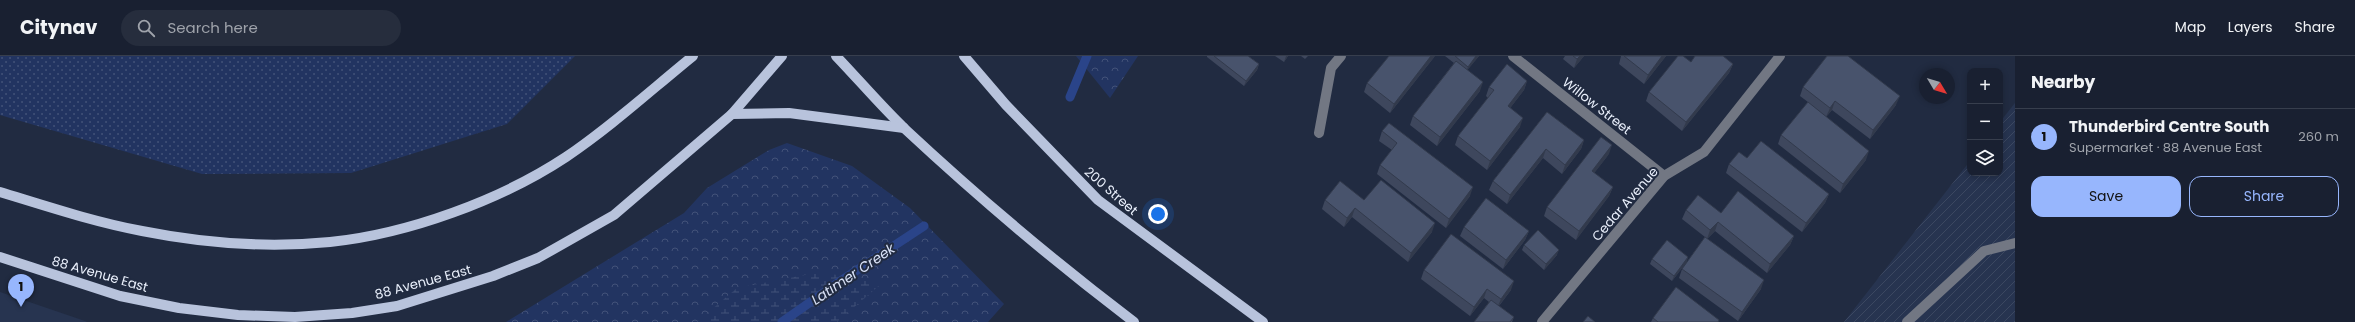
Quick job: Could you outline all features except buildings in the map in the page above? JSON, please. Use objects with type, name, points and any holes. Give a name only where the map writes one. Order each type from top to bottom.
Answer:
[{"type":"main road","points":[[677,69],[681,56]]},
{"type":"main road","points":[[0,192],[88,217],[155,233],[228,242],[330,242],[423,222],[505,191],[565,157],[623,116],[693,56]]},
{"type":"main road","name":"88 Avenue East","points":[[0,256],[120,296],[179,308],[238,315],[295,317],[352,313],[397,306],[493,276],[538,258],[614,215],[732,114],[782,56]]},
{"type":"main road","points":[[836,56],[904,128],[988,203],[1081,282],[1134,322]]},
{"type":"main road","name":"200 Street","points":[[964,56],[1006,105],[1098,200],[1263,322]]},
{"type":"main road","points":[[732,114],[789,113],[904,128]]},
{"type":"lane","points":[[1319,133],[1331,68],[1341,56]]},
{"type":"lane","name":"Willow Street","points":[[1513,56],[1664,176]]},
{"type":"lane","name":"Cedar Avenue","points":[[1542,322],[1664,176],[1704,152],[1780,56]]},
{"type":"lane","points":[[1907,322],[1984,251],[2015,243]]},
{"type":"shaded area","points":[[2015,103],[2015,322],[1844,322],[1967,165],[1967,176],[2003,176],[2003,118]]},
{"type":"shaded area","points":[[0,292],[85,321],[87,322],[0,322]]},
{"type":"green space","points":[[0,56],[575,56],[507,124],[351,173],[202,174],[0,115]]},
{"type":"green space","points":[[1076,56],[1138,56],[1110,98]]},
{"type":"green space","points":[[787,143],[852,166],[910,208],[1004,304],[988,322],[506,322],[684,213],[707,188],[769,150]]},
{"type":"green space","points":[[820,272],[882,283],[837,322],[697,322],[737,288]]},
{"type":"waterway","name":"Latimer Creek","points":[[1070,97],[1087,56]]},
{"type":"waterway","name":"Latimer Creek","points":[[782,322],[839,282],[924,226]]},
{"type":"place","name":"Thunderbird Centre South","points":[[21,307]]}]
